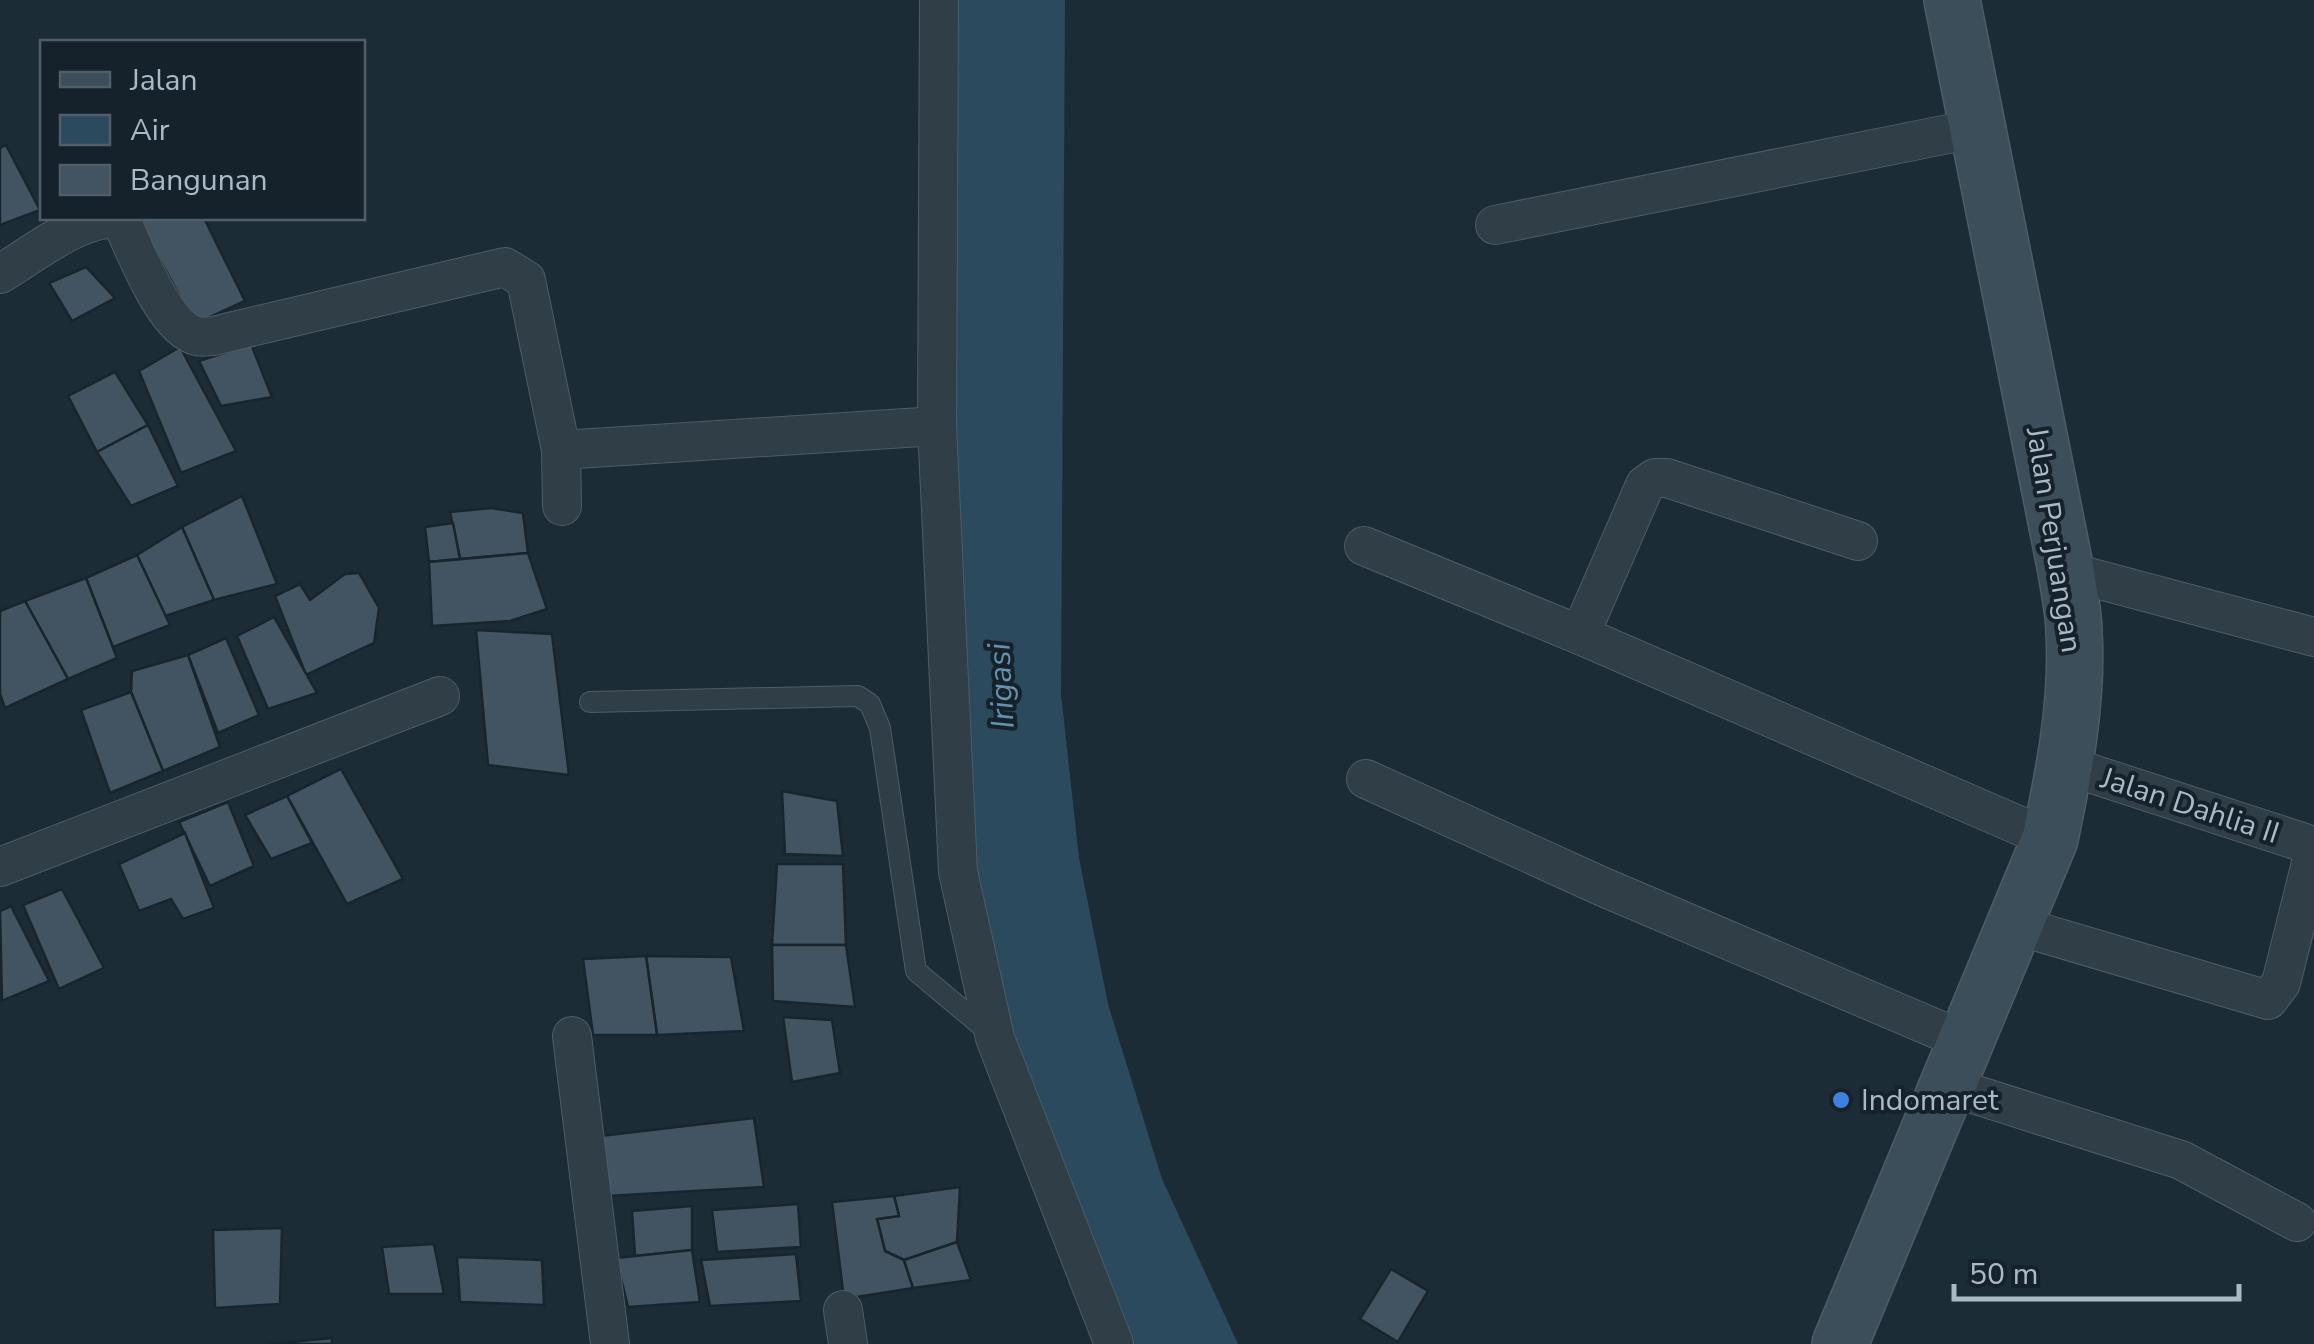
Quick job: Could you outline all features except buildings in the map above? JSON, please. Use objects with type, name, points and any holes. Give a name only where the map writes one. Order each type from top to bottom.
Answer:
[{"type":"main road","name":"Jalan Perjuangan","points":[[1840,1344],[2050,839],[2066,765],[2074,631],[2066,572],[1952,0]]},
{"type":"street","points":[[939,0],[937,426],[958,872],[995,1038],[1114,1344]]},
{"type":"street","points":[[1495,225],[1978,128]]},
{"type":"street","points":[[0,274],[80,227],[102,220]]},
{"type":"street","points":[[121,220],[168,311],[184,330],[196,336],[213,336],[506,268],[526,280],[561,450],[562,506]]},
{"type":"street","points":[[561,450],[937,426]]},
{"type":"street","points":[[1580,635],[1645,485],[1656,478],[1858,541]]},
{"type":"street","points":[[1364,546],[2050,839]]},
{"type":"street","points":[[2066,572],[2314,637]]},
{"type":"street","points":[[0,867],[440,696]]},
{"type":"street","name":"Jalan Dahlia II","points":[[2066,765],[2314,848]]},
{"type":"street","points":[[1366,779],[1601,886],[1958,1064],[2180,1160],[2297,1222]]},
{"type":"street","points":[[2015,925],[2268,1000],[2301,951],[2314,848]]},
{"type":"street","points":[[572,1036],[610,1344]]},
{"type":"lane","points":[[590,702],[858,696],[870,704],[880,728],[916,972],[995,1038]]},
{"type":"water","name":"Irigasi","points":[[951,0],[1065,0],[1061,694],[1079,858],[1108,1004],[1162,1179],[1238,1344],[1103,1344],[999,1036],[947,732]]},
{"type":"place","name":"Indomaret","points":[[1841,1100]]}]
